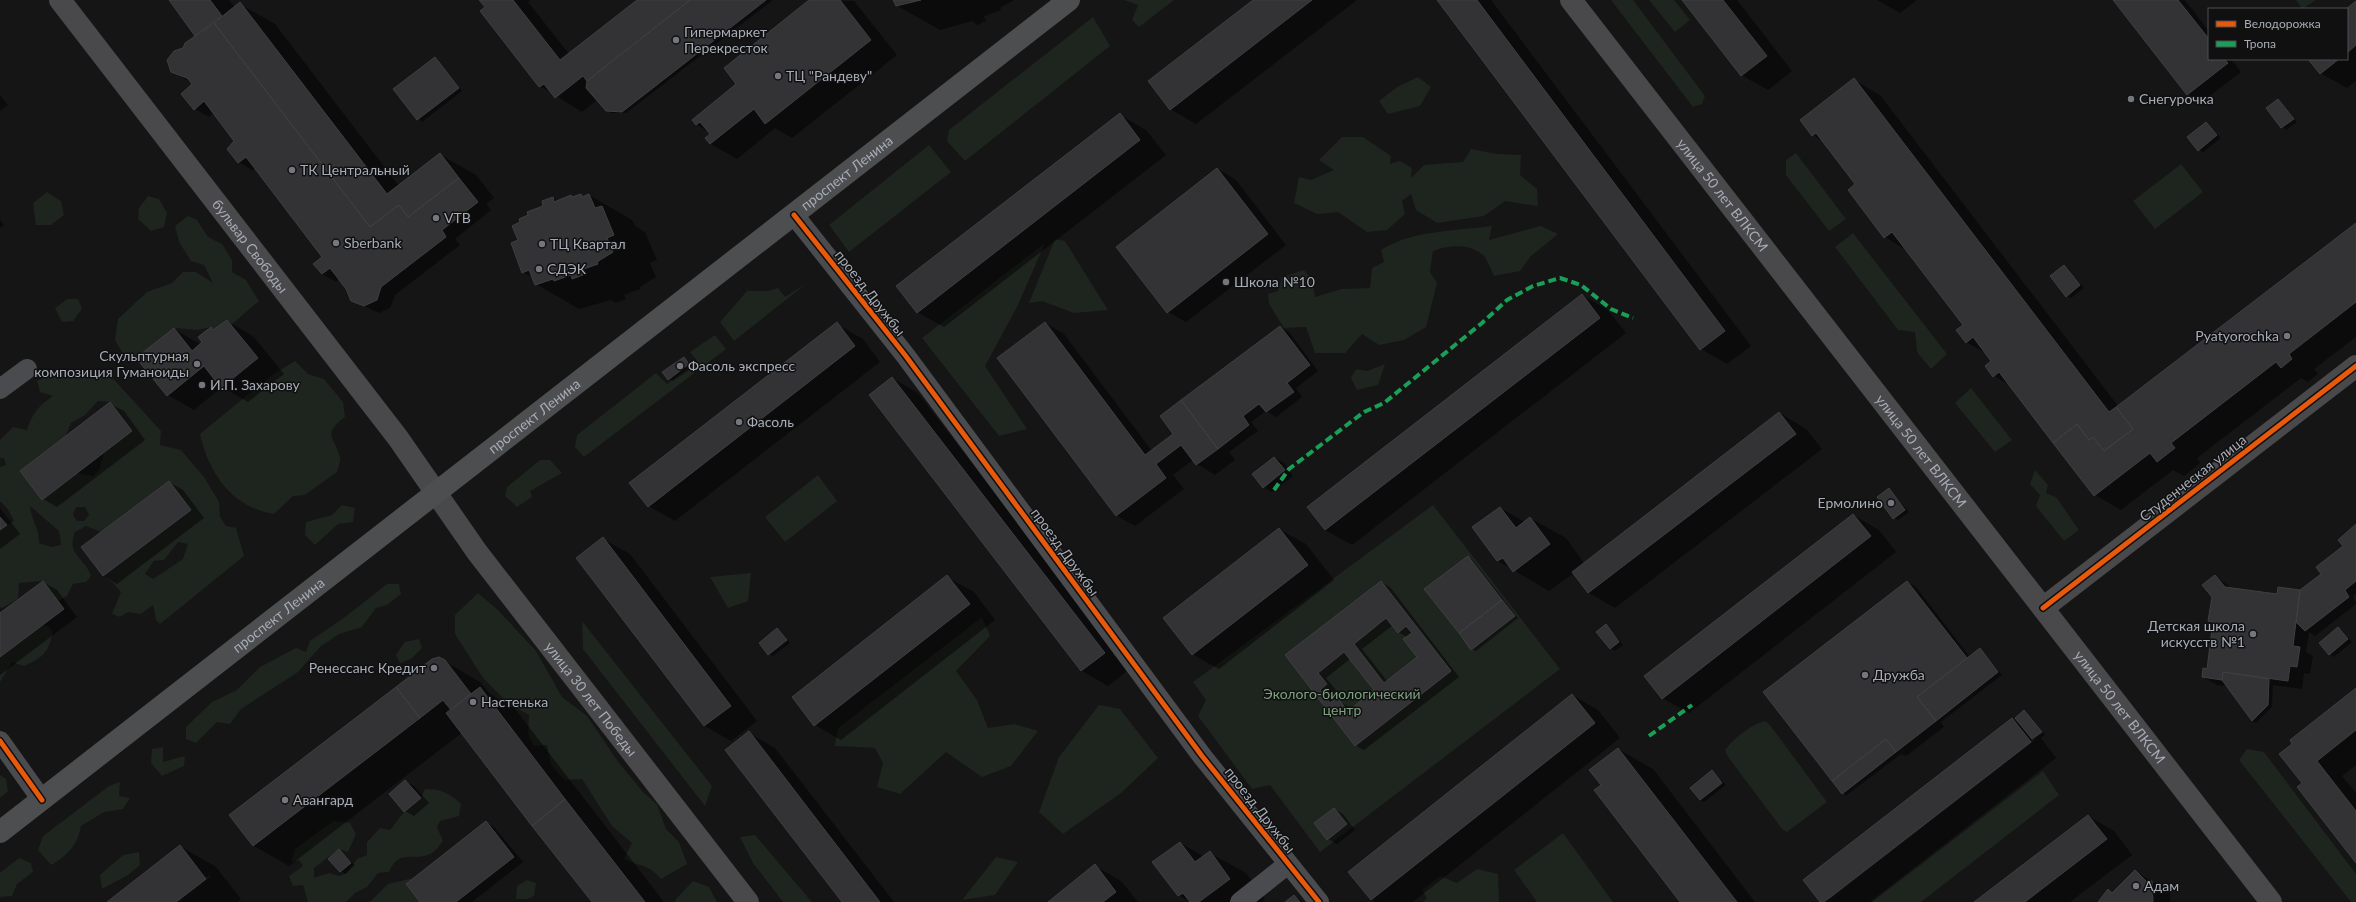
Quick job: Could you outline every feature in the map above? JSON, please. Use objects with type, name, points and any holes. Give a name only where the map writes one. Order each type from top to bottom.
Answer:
[{"type":"main road","name":"бульвар Свободы","points":[[60,0],[389,425],[437,494]]},
{"type":"main road","name":"проспект Ленина","points":[[0,832],[437,494],[1069,0]]},
{"type":"main road","name":"улица 50 лет ВЛКСМ","points":[[1571,0],[2271,902]]},
{"type":"main road","name":"Студенческая улица","points":[[2043,608],[2356,366]]},
{"type":"main road","name":"улица 30 лет Победы","points":[[437,494],[477,552],[748,902]]},
{"type":"street","name":"проезд Дружбы","points":[[794,215],[905,355],[1202,756],[1319,902]]},
{"type":"street","points":[[0,389],[27,369]]},
{"type":"street","points":[[0,741],[42,800]]},
{"type":"street","points":[[1240,902],[1288,864]]},
{"type":"green space","points":[[1124,0],[1174,0],[1139,27],[1132,20],[1138,5]]},
{"type":"green space","points":[[1611,0],[1633,0],[1705,96],[1702,104],[1693,107]]},
{"type":"green space","points":[[1649,0],[1674,0],[1690,20],[1675,32]]},
{"type":"green space","points":[[2296,0],[2316,0],[2304,8],[2301,8]]},
{"type":"green space","points":[[1093,17],[1110,46],[965,161],[947,141],[949,130]]},
{"type":"green space","points":[[1418,77],[1431,87],[1420,106],[1388,114],[1379,101],[1397,87]]},
{"type":"green space","points":[[1342,137],[1363,137],[1391,156],[1390,164],[1400,161],[1412,168],[1411,178],[1424,165],[1463,162],[1471,149],[1497,154],[1521,155],[1520,175],[1537,189],[1538,206],[1505,201],[1484,216],[1437,223],[1416,210],[1411,194],[1402,201],[1405,214],[1387,230],[1367,232],[1338,212],[1317,214],[1294,203],[1299,177],[1311,180],[1334,170],[1319,160]]},
{"type":"green space","points":[[929,145],[951,172],[849,252],[829,225]]},
{"type":"green space","points":[[1796,153],[1846,219],[1829,231],[1786,175],[1786,160]]},
{"type":"green space","points":[[2181,164],[2203,192],[2155,229],[2133,201]]},
{"type":"green space","points":[[47,192],[61,201],[64,215],[51,225],[36,225],[33,203]]},
{"type":"green space","points":[[148,196],[159,199],[167,213],[164,227],[151,231],[138,219],[139,208]]},
{"type":"green space","points":[[188,216],[197,220],[208,237],[222,244],[232,260],[232,272],[246,280],[259,301],[231,325],[227,320],[213,330],[211,327],[197,330],[174,328],[136,358],[123,354],[115,340],[118,319],[147,292],[172,283],[183,272],[196,272],[213,283],[204,265],[191,261],[179,242],[175,226]]},
{"type":"green space","points":[[1492,226],[1489,240],[1541,226],[1558,234],[1530,257],[1520,271],[1494,276],[1484,256],[1472,249],[1459,246],[1446,247],[1433,251],[1430,272],[1437,283],[1426,327],[1404,340],[1379,345],[1362,334],[1345,353],[1315,353],[1306,327],[1284,328],[1269,304],[1268,294],[1278,291],[1282,277],[1304,270],[1312,280],[1315,297],[1341,289],[1370,288],[1372,268],[1384,262],[1381,250],[1393,243],[1435,232]]},
{"type":"green space","points":[[1853,233],[1947,354],[1931,369],[1917,352],[1915,332],[1898,330],[1835,247]]},
{"type":"green space","points":[[1055,239],[1065,241],[1108,310],[1074,313],[1042,301],[1029,303]]},
{"type":"green space","points":[[1045,243],[1017,307],[985,366],[1027,429],[999,436],[922,338]]},
{"type":"green space","points":[[806,284],[734,341],[720,322],[747,291],[768,291],[778,288],[785,297]]},
{"type":"green space","points":[[67,299],[78,299],[82,309],[73,321],[62,322],[55,308]]},
{"type":"green space","points":[[715,335],[726,349],[584,457],[575,447],[577,435],[656,373],[667,384],[697,361],[690,352]]},
{"type":"green space","points":[[295,361],[308,374],[324,379],[343,402],[345,417],[333,428],[332,432],[333,440],[338,450],[340,460],[337,472],[305,495],[293,496],[274,514],[259,510],[246,504],[225,486],[216,475],[209,462],[200,434],[272,375]]},
{"type":"green space","points":[[1385,364],[1378,385],[1357,390],[1351,378],[1356,369],[1367,371]]},
{"type":"green space","points":[[62,369],[92,373],[108,373],[161,431],[160,445],[181,450],[204,477],[219,502],[220,517],[226,526],[236,528],[244,556],[160,624],[156,620],[153,605],[141,614],[128,612],[120,617],[112,614],[121,592],[113,583],[103,576],[191,510],[169,481],[101,532],[86,526],[75,532],[73,546],[77,556],[85,564],[91,576],[86,582],[73,584],[67,596],[58,601],[43,581],[19,583],[18,599],[2,608],[0,607],[0,530],[14,521],[7,508],[0,501],[0,467],[6,465],[4,458],[0,458],[0,440],[13,427],[27,430],[31,419],[37,410],[53,396],[40,392],[37,381]],"holes":[[[98,401],[110,402],[132,431],[104,453],[99,470],[93,476],[77,473],[42,500],[20,471],[66,435],[71,423],[85,415]],[[30,506],[59,531],[61,545],[51,547],[39,543],[38,533]],[[76,507],[85,507],[89,515],[84,521],[77,521],[73,515]],[[178,542],[188,544],[183,559],[153,579],[145,574],[154,561],[164,560]]]},
{"type":"green space","points":[[1971,388],[2012,440],[1995,452],[1955,403]]},
{"type":"green space","points":[[540,460],[550,460],[562,473],[530,491],[532,497],[517,507],[505,496],[507,487]]},
{"type":"green space","points":[[2035,470],[2048,485],[2046,493],[2056,497],[2079,530],[2064,541],[2036,506],[2040,495],[2030,484]]},
{"type":"green space","points":[[818,475],[837,501],[785,542],[765,517]]},
{"type":"green space","points":[[342,505],[355,508],[353,522],[338,524],[315,545],[305,535],[306,522],[332,515]]},
{"type":"green space","name":"Эколого-биологический центр","points":[[1433,505],[1560,669],[1320,852],[1270,785],[1252,789],[1198,716],[1206,700],[1193,682]]},
{"type":"green space","points":[[751,573],[748,601],[728,608],[710,577]]},
{"type":"green space","points":[[387,584],[399,584],[401,594],[387,605],[376,608],[362,627],[339,634],[320,647],[298,672],[241,709],[230,724],[217,722],[196,743],[186,739],[186,727],[212,702],[237,690],[260,667],[296,648],[306,652],[310,641],[345,617]]},
{"type":"green space","points":[[478,593],[498,610],[536,651],[562,697],[587,716],[619,763],[643,792],[657,804],[666,829],[679,842],[687,864],[661,879],[648,868],[624,859],[632,843],[612,826],[582,779],[564,780],[551,765],[547,745],[534,746],[528,734],[529,715],[509,704],[483,678],[455,634],[455,615]]},
{"type":"green space","points":[[982,617],[990,636],[956,671],[977,700],[988,728],[1014,724],[1038,731],[1011,766],[982,777],[946,752],[900,794],[877,787],[883,763],[875,748],[835,746],[838,728]]},
{"type":"green space","points":[[582,621],[712,786],[705,806],[583,649]]},
{"type":"green space","points":[[41,626],[48,626],[53,631],[47,649],[36,660],[24,666],[12,662],[0,682],[0,657]]},
{"type":"green space","points":[[419,639],[422,648],[411,659],[400,663],[396,655],[405,642]]},
{"type":"green space","points":[[1099,705],[1120,709],[1158,758],[1121,793],[1063,834],[1039,812],[1059,757]]},
{"type":"green space","points":[[1765,721],[1770,725],[1827,802],[1787,832],[1782,829],[1728,757],[1725,750],[1743,732],[1754,725]]},
{"type":"green space","points":[[163,747],[163,762],[185,756],[184,766],[162,776],[151,763],[152,749]]},
{"type":"green space","points":[[2247,749],[2264,752],[2356,874],[2356,902],[2351,902],[2239,760]]},
{"type":"green space","points":[[2043,771],[2059,795],[1921,902],[1872,902]]},
{"type":"green space","points":[[0,775],[6,779],[8,791],[0,798]]},
{"type":"green space","points":[[120,782],[119,796],[130,798],[123,809],[104,812],[81,826],[77,839],[71,849],[62,858],[51,865],[38,850],[43,836],[109,786]]},
{"type":"green space","points":[[425,789],[445,792],[461,804],[459,816],[440,821],[437,827],[443,841],[433,852],[425,856],[408,857],[398,860],[393,864],[389,872],[378,873],[367,887],[355,893],[346,902],[308,902],[303,885],[293,886],[289,876],[303,866],[299,860],[291,862],[295,849],[323,828],[334,821],[350,823],[356,834],[348,852],[339,849],[314,868],[314,878],[329,873],[339,876],[347,873],[357,859],[367,855],[367,842],[380,828],[390,830],[404,812],[421,798]]},
{"type":"green space","points":[[1563,833],[1613,902],[1537,902],[1514,870]]},
{"type":"green space","points":[[755,835],[812,902],[783,902],[753,863],[740,837]]},
{"type":"green space","points":[[139,852],[140,865],[128,875],[102,889],[100,875],[123,855]]},
{"type":"green space","points":[[996,857],[1018,862],[995,895],[962,900]]},
{"type":"green space","points":[[19,858],[31,863],[33,872],[17,884],[12,896],[0,897],[0,873]]},
{"type":"green space","points":[[1477,869],[1498,874],[1499,902],[1423,902],[1427,898],[1422,890],[1440,876],[1457,883]]},
{"type":"green space","points":[[413,878],[406,884],[420,902],[366,902],[371,901],[388,884]]},
{"type":"green space","points":[[527,880],[536,883],[534,896],[527,899],[516,899],[517,886]]},
{"type":"green space","points":[[693,881],[709,887],[717,902],[675,902]]},
{"type":"building","points":[[169,0],[210,0],[222,16],[195,36]]},
{"type":"building","points":[[479,0],[513,0],[560,60],[637,0],[690,0],[587,81],[583,76],[555,98],[544,84],[539,87],[480,11],[485,7]]},
{"type":"building","name":"Гипермаркет Перекресток","points":[[690,0],[766,0],[622,112],[606,111],[586,88],[587,81]]},
{"type":"building","name":"ТЦ \"Рандеву\"","points":[[809,0],[840,0],[871,40],[765,124],[754,109],[710,144],[705,138],[710,134],[700,122],[696,125],[692,120],[736,84],[724,68]]},
{"type":"building","points":[[893,0],[921,0],[896,6]]},
{"type":"building","points":[[1253,0],[1312,0],[1170,110],[1148,81]]},
{"type":"building","points":[[1437,0],[1477,0],[1725,331],[1700,350]]},
{"type":"building","points":[[1682,0],[1723,0],[1767,56],[1741,76]]},
{"type":"building","points":[[2113,0],[2178,0],[2208,38],[2208,60],[2225,60],[2228,63],[2187,95]]},
{"type":"building","points":[[2356,1],[2356,45],[2348,52],[2348,8]]},
{"type":"building","points":[[240,2],[387,194],[440,153],[459,178],[408,217],[399,205],[370,227],[214,23]]},
{"type":"building","name":"ТК Центральный","points":[[214,23],[370,227],[399,205],[408,217],[459,178],[478,202],[442,230],[446,237],[381,287],[377,300],[364,306],[351,301],[346,289],[330,268],[322,274],[313,264],[322,257],[246,157],[238,163],[227,149],[234,141],[204,101],[194,110],[181,94],[192,84],[187,78],[171,72],[167,60],[174,51],[183,48],[185,43]]},
{"type":"building","points":[[435,57],[459,88],[417,120],[393,89]]},
{"type":"building","points":[[2309,60],[2338,60],[2320,74]]},
{"type":"building","points":[[1854,78],[2109,412],[2116,407],[2133,429],[2104,451],[2093,437],[2089,440],[2077,424],[2053,443],[1999,372],[1993,377],[1985,366],[1991,361],[1973,337],[1966,343],[1956,330],[1963,325],[1892,232],[1884,238],[1848,190],[1855,184],[1816,133],[1812,136],[1800,120]]},
{"type":"building","points":[[2278,99],[2294,119],[2281,128],[2266,108]]},
{"type":"building","points":[[1120,113],[1140,140],[917,313],[896,286]]},
{"type":"building","points":[[2206,122],[2217,135],[2198,151],[2187,137]]},
{"type":"building","points":[[1217,168],[1268,234],[1167,313],[1116,247]]},
{"type":"building","points":[[581,194],[582,197],[589,194],[595,208],[602,206],[614,235],[607,238],[613,252],[597,262],[598,264],[581,270],[583,275],[572,279],[571,275],[554,281],[553,279],[535,285],[529,270],[522,273],[511,243],[518,240],[512,226],[520,222],[519,219],[528,215],[527,212],[543,206],[542,201],[553,197],[554,202],[571,195],[572,197]]},
{"type":"building","points":[[2356,223],[2356,302],[2289,354],[2292,359],[2281,368],[2276,362],[2171,443],[2175,448],[2157,462],[2150,453],[2094,496],[2053,443],[2077,424],[2089,440],[2093,437],[2104,451],[2133,429],[2116,407]]},
{"type":"building","points":[[2064,265],[2080,285],[2066,297],[2050,276]]},
{"type":"building","points":[[1582,294],[1600,318],[1325,530],[1307,507]]},
{"type":"building","points":[[227,320],[258,358],[221,388],[204,366],[167,396],[136,358],[174,328],[192,351],[202,342],[198,337],[211,327],[213,330]]},
{"type":"building","points":[[837,322],[855,346],[648,507],[629,483]]},
{"type":"building","points":[[1045,322],[1145,455],[1173,434],[1160,416],[1181,400],[1218,449],[1196,465],[1181,445],[1156,464],[1166,478],[1116,516],[997,358]]},
{"type":"building","points":[[1280,326],[1310,365],[1287,383],[1294,392],[1266,412],[1259,404],[1243,416],[1249,425],[1218,449],[1181,400]]},
{"type":"building","points":[[684,357],[689,364],[668,380],[662,372]]},
{"type":"building","points":[[892,377],[1105,653],[1081,671],[869,395]]},
{"type":"building","points":[[110,402],[132,431],[42,500],[20,471]]},
{"type":"building","points":[[1779,412],[1796,434],[1588,593],[1572,572]]},
{"type":"building","points":[[1274,457],[1285,470],[1263,488],[1252,474]]},
{"type":"building","points":[[169,481],[191,510],[103,576],[81,547]]},
{"type":"building","name":"Ермолино","points":[[1889,488],[1905,510],[1893,519],[1877,497]]},
{"type":"building","points":[[1500,507],[1516,528],[1530,517],[1550,544],[1513,572],[1503,558],[1497,561],[1472,527]]},
{"type":"building","points":[[1853,514],[1871,536],[1662,699],[1644,676]]},
{"type":"building","points":[[0,517],[7,525],[0,530]]},
{"type":"building","points":[[2356,524],[2356,581],[2345,590],[2349,597],[2305,631],[2296,622],[2300,590],[2321,574],[2316,567],[2343,546],[2338,540]]},
{"type":"building","points":[[1279,528],[1308,565],[1192,655],[1163,618]]},
{"type":"building","points":[[603,537],[731,706],[704,726],[576,558]]},
{"type":"building","points":[[1468,556],[1502,600],[1459,633],[1424,589]]},
{"type":"building","points":[[947,575],[970,604],[814,726],[792,697]]},
{"type":"building","name":"Детская школа искусств №1","points":[[2215,575],[2225,587],[2277,594],[2278,587],[2300,590],[2293,646],[2300,647],[2297,667],[2290,666],[2288,681],[2223,672],[2222,680],[2202,677],[2203,668],[2207,669],[2213,622],[2208,621],[2212,597],[2202,585]]},
{"type":"building","points":[[43,581],[64,609],[0,657],[0,613]]},
{"type":"building","points":[[1381,581],[1451,671],[1355,746],[1285,655]],"holes":[[[1386,618],[1398,633],[1406,626],[1412,633],[1403,639],[1417,657],[1384,683],[1354,644]],[[1344,652],[1374,690],[1348,711],[1337,697],[1330,703],[1320,690],[1327,684],[1318,673]]]},
{"type":"building","name":"Дружба","points":[[1907,581],[1967,658],[1917,697],[1936,721],[1896,752],[1886,739],[1832,781],[1763,692]]},
{"type":"building","points":[[1502,600],[1515,616],[1471,650],[1459,633]]},
{"type":"building","points":[[1606,624],[1619,642],[1610,649],[1596,632]]},
{"type":"building","points":[[2338,627],[2348,639],[2329,655],[2319,643]]},
{"type":"building","points":[[777,628],[787,640],[768,655],[759,643]]},
{"type":"building","points":[[1980,648],[1998,672],[1936,721],[1917,697]]},
{"type":"building","points":[[439,657],[445,660],[471,694],[451,710],[443,700],[420,718],[396,687],[432,659]]},
{"type":"building","points":[[2223,672],[2269,679],[2268,705],[2252,721],[2222,680]]},
{"type":"building","points":[[396,687],[420,718],[253,846],[229,815]]},
{"type":"building","points":[[480,687],[565,799],[532,826],[446,713]]},
{"type":"building","points":[[2356,688],[2356,730],[2317,761],[2356,811],[2356,863],[2297,787],[2302,783],[2279,754],[2292,744],[2290,740]]},
{"type":"building","points":[[1572,694],[1595,723],[1371,900],[1348,872]]},
{"type":"building","points":[[2024,710],[2042,732],[2032,739],[2015,718]]},
{"type":"building","points":[[2012,718],[2031,742],[1824,902],[1820,902],[1803,880]]},
{"type":"building","points":[[749,731],[880,902],[842,902],[725,750]]},
{"type":"building","points":[[1886,739],[1896,752],[1842,794],[1832,781]]},
{"type":"building","points":[[1618,748],[1737,902],[1680,902],[1594,790],[1601,785],[1589,770]]},
{"type":"building","points":[[1712,770],[1722,783],[1700,800],[1690,788]]},
{"type":"building","points":[[405,780],[421,798],[404,812],[389,794]]},
{"type":"building","points":[[565,799],[645,902],[592,902],[532,826]]},
{"type":"building","points":[[1334,808],[1347,824],[1327,840],[1314,823]]},
{"type":"building","points":[[2088,815],[2107,839],[2025,902],[1974,902]]},
{"type":"building","points":[[486,821],[514,857],[456,902],[420,902],[406,884]]},
{"type":"building","points":[[1180,842],[1195,862],[1210,851],[1230,879],[1199,902],[1190,902],[1183,893],[1178,896],[1152,862]]},
{"type":"building","points":[[180,845],[206,879],[176,902],[107,902]]},
{"type":"building","points":[[339,849],[351,863],[340,872],[328,859]]},
{"type":"building","points":[[1095,864],[1116,892],[1103,902],[1048,902]]},
{"type":"building","name":"Адам","points":[[2135,870],[2147,882],[2152,881],[2153,902],[2098,902],[2108,889],[2112,893]]},
{"type":"building","points":[[1294,895],[1300,902],[1285,902]]},
{"type":"marked path","points":[[1274,490],[1289,469],[1364,412],[1384,403],[1482,323],[1507,300],[1533,286],[1560,278],[1581,285],[1611,309],[1633,318]]},
{"type":"marked path","points":[[1649,736],[1692,705]]},
{"type":"cycle path","points":[[794,215],[905,355],[1202,756],[1319,902]]},
{"type":"cycle path","points":[[2043,608],[2356,366]]},
{"type":"cycle path","points":[[0,741],[42,800]]},
{"type":"place","name":"Гипермаркет Перекресток","points":[[676,40]]},
{"type":"place","name":"ТЦ \"Рандеву\"","points":[[778,76]]},
{"type":"place","name":"Снегурочка","points":[[2131,99]]},
{"type":"place","name":"ТК Центральный","points":[[292,170]]},
{"type":"place","name":"VTB","points":[[436,218]]},
{"type":"place","name":"Sberbank","points":[[336,243]]},
{"type":"place","name":"ТЦ Квартал","points":[[542,244]]},
{"type":"place","name":"СДЭК","points":[[539,269]]},
{"type":"place","name":"Школа №10","points":[[1226,282]]},
{"type":"place","name":"Pyatyorochka","points":[[2287,336]]},
{"type":"place","name":"Скульптурная композиция Гуманоиды","points":[[197,364]]},
{"type":"place","name":"Фасоль экспресс","points":[[680,366]]},
{"type":"place","name":"И.П. Захарову","points":[[202,385]]},
{"type":"place","name":"Фасоль","points":[[739,422]]},
{"type":"place","name":"Ермолино","points":[[1891,503]]},
{"type":"place","name":"Детская школа искусств №1","points":[[2253,634]]},
{"type":"place","name":"Ренессанс Кредит","points":[[434,668]]},
{"type":"place","name":"Дружба","points":[[1865,675]]},
{"type":"place","name":"Настенька","points":[[473,702]]},
{"type":"place","name":"Авангард","points":[[285,800]]},
{"type":"place","name":"Адам","points":[[2136,886]]}]
